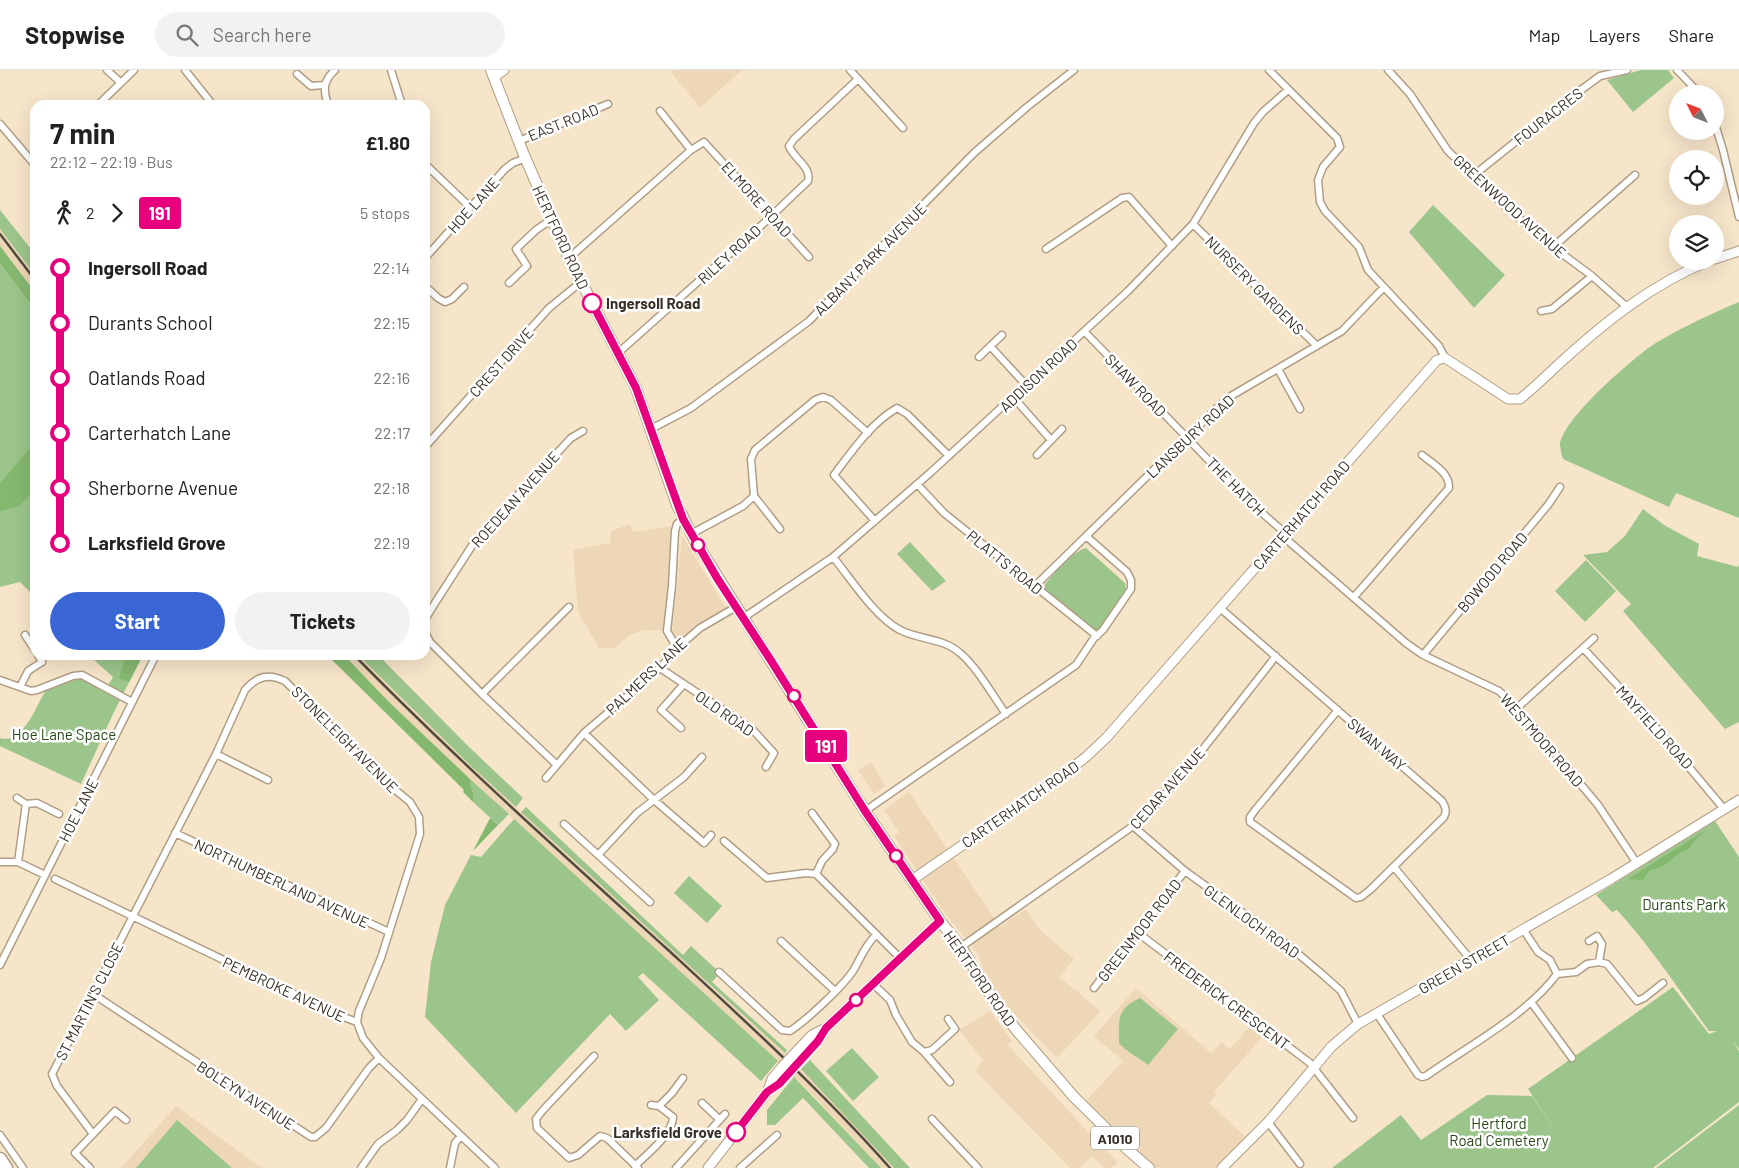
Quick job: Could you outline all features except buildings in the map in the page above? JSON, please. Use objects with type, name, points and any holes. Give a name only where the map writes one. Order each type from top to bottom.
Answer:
[{"type":"highway","points":[[0,1159],[6,1168]]},
{"type":"main road","name":"HERTFORD ROAD","points":[[493,74],[526,158],[569,258],[636,388],[683,519],[691,534],[865,811],[940,921],[962,947],[983,984],[1018,1032],[1074,1097],[1142,1166]]},
{"type":"street","points":[[107,70],[121,83]]},
{"type":"street","points":[[103,100],[134,70]]},
{"type":"street","points":[[185,70],[209,100]]},
{"type":"street","points":[[326,100],[324,85],[328,76],[335,70]]},
{"type":"street","points":[[391,70],[400,100]]},
{"type":"street","points":[[493,74],[504,70]]},
{"type":"street","points":[[850,70],[903,128]]},
{"type":"street","name":"ALBANY PARK AVENUE","points":[[651,429],[691,408],[809,321],[974,153],[1027,107],[1074,70]]},
{"type":"street","points":[[1269,70],[1337,138],[1340,147],[1323,167],[1318,180],[1320,202],[1325,211],[1359,247],[1368,270],[1439,346],[1445,358],[1508,399],[1517,400],[1524,396],[1626,307],[1660,284],[1689,270]]},
{"type":"street","name":"GREENWOOD AVENUE","points":[[1388,70],[1410,94],[1448,151],[1506,207],[1553,247],[1592,276],[1626,307]]},
{"type":"street","name":"FOURACRES","points":[[1474,175],[1600,76],[1627,70]]},
{"type":"street","points":[[1677,70],[1691,85]]},
{"type":"street","points":[[297,74],[311,86],[324,85]]},
{"type":"street","name":"RILEY ROAD","points":[[618,353],[808,181],[808,171],[791,152],[789,146],[858,78]]},
{"type":"street","name":"ADDISON ROAD","points":[[743,618],[833,557],[1014,398],[1128,291],[1193,224],[1254,123],[1263,112],[1288,90]]},
{"type":"street","name":"EAST ROAD","points":[[519,141],[608,104]]},
{"type":"street","points":[[569,258],[691,150],[660,111]]},
{"type":"street","points":[[0,124],[30,159]]},
{"type":"street","points":[[1720,140],[1739,217]]},
{"type":"street","name":"ELMORE ROAD","points":[[691,150],[704,142],[809,257]]},
{"type":"street","name":"HOE LANE","points":[[430,252],[505,169],[513,163],[526,158]]},
{"type":"street","points":[[430,169],[470,207]]},
{"type":"street","points":[[1553,247],[1636,175]]},
{"type":"street","points":[[1046,249],[1122,198],[1129,197],[1172,246]]},
{"type":"street","points":[[509,283],[527,266],[516,249],[536,230],[552,219]]},
{"type":"street","name":"NURSERY GARDENS","points":[[1193,224],[1316,346]]},
{"type":"street","points":[[1724,256],[1739,250]]},
{"type":"street","points":[[1541,311],[1552,310],[1592,276]]},
{"type":"street","name":"CREST DRIVE","points":[[430,441],[549,308],[581,282]]},
{"type":"street","points":[[430,291],[445,302],[452,299],[464,287]]},
{"type":"street","name":"LANSBURY ROAD","points":[[1035,586],[1231,396],[1342,331],[1384,287]]},
{"type":"street","name":"SHAW ROAD","points":[[1084,332],[1187,437]]},
{"type":"street","points":[[979,357],[1002,335]]},
{"type":"street","points":[[991,346],[1026,386]]},
{"type":"street","name":"CARTERHATCH ROAD","points":[[912,880],[1045,788],[1086,757],[1124,718],[1437,360],[1445,358]]},
{"type":"street","points":[[1278,369],[1300,409]]},
{"type":"street","points":[[780,529],[754,496],[751,459],[755,450],[816,400],[823,397],[831,400],[868,433]]},
{"type":"street","points":[[1014,398],[1051,440]]},
{"type":"street","points":[[874,522],[834,475],[868,433],[886,415],[897,408],[907,414],[949,456]]},
{"type":"street","points":[[1037,454],[1062,429]]},
{"type":"street","name":"ROEDEAN AVENUE","points":[[430,611],[475,541],[571,438],[583,431]]},
{"type":"street","name":"THE HATCH","points":[[1187,437],[1245,498],[1285,533]]},
{"type":"street","points":[[1354,596],[1449,488],[1448,479],[1444,474],[1422,455]]},
{"type":"street","name":"PLATTS ROAD","points":[[917,484],[944,512],[1097,636]]},
{"type":"street","name":"BOWOOD ROAD","points":[[1422,655],[1548,505],[1560,486]]},
{"type":"street","points":[[691,534],[743,506],[754,496]]},
{"type":"street","points":[[677,648],[667,631],[675,531],[677,524],[683,519]]},
{"type":"street","name":"WESTMOOR ROAD","points":[[1285,533],[1286,539],[1422,655],[1500,691],[1517,708],[1598,805],[1636,862]]},
{"type":"street","points":[[865,811],[1076,665],[1131,589],[1131,580],[1127,572],[1086,536]]},
{"type":"street","points":[[833,557],[884,618],[905,632],[939,641],[959,652],[1006,714]]},
{"type":"street","name":"PALMERS LANE","points":[[546,778],[584,734],[660,668],[677,648],[700,628],[736,607]]},
{"type":"street","points":[[482,694],[568,608]]},
{"type":"street","name":"SWAN WAY","points":[[1220,608],[1276,656],[1338,710],[1442,801],[1445,807],[1444,818],[1370,890],[1361,897],[1356,898],[1250,822],[1250,817],[1256,808],[1338,710]]},
{"type":"street","points":[[25,634],[30,642]]},
{"type":"street","points":[[1517,708],[1594,638]]},
{"type":"street","points":[[430,642],[556,765]]},
{"type":"street","name":"MAYFIELD ROAD","points":[[1583,648],[1647,717],[1724,808]]},
{"type":"street","name":"CEDAR AVENUE","points":[[962,947],[1134,827],[1181,777],[1276,656]]},
{"type":"street","points":[[20,687],[28,672],[42,662],[41,660]]},
{"type":"street","name":"HOE LANE","points":[[0,965],[153,660]]},
{"type":"street","name":"OLD ROAD","points":[[660,668],[753,730],[774,753],[766,767]]},
{"type":"street","points":[[0,680],[31,691],[73,676],[82,675],[132,702]]},
{"type":"street","name":"STONELEIGH AVENUE","points":[[132,918],[216,754],[245,690],[252,682],[260,678],[274,676],[285,681],[363,759],[410,802],[419,817],[420,834],[381,958],[359,1011],[357,1022]]},
{"type":"street","name":"OLD ROAD","points":[[681,728],[661,710],[684,684]]},
{"type":"street","points":[[584,734],[653,799],[704,843],[711,835]]},
{"type":"street","points":[[216,754],[268,780]]},
{"type":"street","points":[[598,855],[637,813],[684,777],[702,757]]},
{"type":"street","points":[[17,798],[26,804],[37,803],[59,814]]},
{"type":"street","name":"GREEN STREET","points":[[1222,1168],[1268,1122],[1332,1046],[1358,1024],[1611,879],[1739,800]]},
{"type":"street","points":[[18,862],[26,804]]},
{"type":"street","points":[[812,813],[834,844],[833,849],[822,861],[816,874]]},
{"type":"street","points":[[564,824],[650,902]]},
{"type":"street","name":"GLENLOCH ROAD","points":[[1134,827],[1185,871],[1290,947],[1322,974],[1341,991],[1358,1024]]},
{"type":"street","name":"NORTHUMBERLAND AVENUE","points":[[175,833],[388,932]]},
{"type":"street","points":[[724,841],[766,882],[806,873],[816,874],[900,958]]},
{"type":"street","points":[[0,862],[18,862],[45,875]]},
{"type":"street","points":[[1394,867],[1471,960]]},
{"type":"street","name":"GREENMOOR ROAD","points":[[1094,988],[1185,871]]},
{"type":"street","name":"PEMBROKE AVENUE","points":[[54,879],[132,918],[338,1015],[357,1022],[363,1038],[378,1058],[495,1168]]},
{"type":"street","name":"ST MARTIN'S CLOSE","points":[[93,1134],[57,1086],[52,1074],[132,918]]},
{"type":"street","points":[[708,1168],[768,1091],[772,1079],[785,1070],[812,1036],[826,1028],[940,921]]},
{"type":"street","points":[[1522,929],[1538,952],[1550,960],[1557,974]]},
{"type":"street","name":"FREDERICK CRESCENT","points":[[1138,933],[1310,1063],[1353,1118]]},
{"type":"street","points":[[719,972],[782,1030],[790,1031],[835,991],[852,972],[865,947],[876,935]]},
{"type":"street","points":[[1589,941],[1597,936],[1602,944],[1599,962]]},
{"type":"street","points":[[781,941],[835,991]]},
{"type":"street","points":[[1377,1014],[1413,1068],[1422,1077],[1531,1002],[1546,989],[1557,974],[1576,972],[1587,964],[1599,962],[1607,964],[1637,1001],[1644,998],[1663,983]]},
{"type":"street","points":[[872,983],[890,1000],[896,1015],[912,1042],[924,1052],[950,1082]]},
{"type":"street","name":"BOLEYN AVENUE","points":[[93,994],[311,1137],[316,1137],[326,1128],[378,1058]]},
{"type":"street","points":[[1531,1002],[1572,1058]]},
{"type":"street","points":[[924,1052],[932,1050],[955,1029],[948,1019]]},
{"type":"street","points":[[594,1056],[536,1119],[536,1128],[569,1158],[578,1155],[600,1136],[607,1138],[636,1167],[666,1136],[673,1124],[673,1117],[660,1106],[651,1105]]},
{"type":"street","points":[[660,1106],[683,1078]]},
{"type":"street","points":[[361,1168],[378,1144],[407,1120],[422,1099]]},
{"type":"street","points":[[702,1103],[720,1120]]},
{"type":"street","points":[[90,1168],[75,1154],[116,1111],[126,1120]]},
{"type":"street","points":[[676,1168],[725,1114]]},
{"type":"street","points":[[932,1119],[978,1168]]},
{"type":"street","points":[[1268,1122],[1300,1164]]},
{"type":"street","points":[[0,1135],[23,1168]]},
{"type":"street","points":[[740,1168],[777,1135]]},
{"type":"street","points":[[450,1168],[455,1143],[461,1136]]},
{"type":"shaded area","points":[[674,70],[742,70],[700,108],[671,72]]},
{"type":"shaded area","points":[[0,229],[30,268],[30,285],[0,246]]},
{"type":"shaded area","points":[[630,524],[633,532],[671,526],[668,630],[643,630],[630,635],[614,648],[599,648],[578,612],[573,550],[610,543],[611,531]]},
{"type":"shaded area","points":[[682,536],[726,608],[677,641],[672,635]]},
{"type":"shaded area","points":[[349,660],[363,660],[472,767],[778,1047],[837,1105],[894,1168],[881,1168],[805,1087],[476,785],[387,700]]},
{"type":"shaded area","points":[[871,762],[886,786],[874,794],[858,770]]},
{"type":"shaded area","points":[[909,792],[1000,927],[1026,909],[1040,930],[1074,959],[1059,977],[1101,1011],[1057,1058],[1003,1002],[984,972],[978,954],[942,909],[894,836],[899,832],[884,810]]},
{"type":"shaded area","points":[[1136,988],[1211,1053],[1222,1042],[1230,1049],[1251,1025],[1263,1036],[1214,1092],[1216,1095],[1209,1103],[1246,1137],[1215,1168],[1157,1168],[1086,1101],[1123,1061],[1094,1036]]},
{"type":"shaded area","points":[[990,1011],[1012,1041],[1008,1045],[1116,1160],[1117,1164],[1104,1168],[1092,1156],[1080,1168],[1070,1168],[975,1071],[983,1060],[959,1030]]},
{"type":"shaded area","points":[[176,1106],[262,1168],[121,1168]]},
{"type":"green space","points":[[1641,70],[1668,70],[1674,78],[1633,112],[1607,80]]},
{"type":"green space","points":[[1433,205],[1505,275],[1474,308],[1409,232]]},
{"type":"green space","points":[[0,210],[30,248],[30,268],[0,229]]},
{"type":"green space","points":[[0,246],[30,285],[30,303],[0,264]]},
{"type":"green space","points":[[0,264],[30,303],[30,592],[20,582],[0,587]]},
{"type":"green space","points":[[1739,302],[1739,518],[1676,493],[1669,507],[1563,459],[1560,444],[1564,433],[1572,420],[1611,379],[1647,349],[1668,336]]},
{"type":"green space","points":[[30,448],[30,494],[20,506],[0,511],[0,483]]},
{"type":"green space","points":[[1643,509],[1664,525],[1699,544],[1697,556],[1738,567],[1739,565],[1739,722],[1725,729],[1623,611],[1631,604],[1583,555],[1607,552],[1625,536]]},
{"type":"green space","points":[[910,542],[946,581],[932,591],[897,554]]},
{"type":"green space","points":[[1086,548],[1125,583],[1126,589],[1099,630],[1094,631],[1045,591],[1045,584],[1069,558]]},
{"type":"green space","points":[[1586,560],[1616,591],[1585,622],[1555,591]]},
{"type":"green space","name":"Hoe Lane Space","points":[[94,660],[140,660],[81,784],[0,746],[0,738],[8,739],[15,736],[28,723],[46,690],[81,678],[109,684],[113,677]]},
{"type":"green space","points":[[124,660],[140,660],[129,682],[119,678]]},
{"type":"green space","points":[[332,660],[349,660],[387,700],[471,780],[474,796],[473,802],[463,792],[464,790]]},
{"type":"green space","points":[[363,660],[383,660],[469,747],[523,798],[516,807],[472,767]]},
{"type":"green space","points":[[471,780],[509,814],[498,825],[473,802],[474,796]]},
{"type":"green space","points":[[526,807],[683,955],[691,946],[717,970],[715,972],[718,975],[712,982],[787,1050],[785,1053],[521,812]]},
{"type":"green space","points":[[490,818],[498,825],[473,851]]},
{"type":"green space","points":[[514,819],[778,1061],[761,1081],[643,973],[638,977],[659,1000],[626,1031],[610,1014],[516,1113],[425,1017],[431,962],[445,905],[471,855],[481,857]]},
{"type":"green space","points":[[1715,821],[1739,857],[1739,1049],[1733,1042],[1739,1051],[1739,1102],[1653,1168],[1332,1168],[1401,1115],[1421,1140],[1487,1095],[1532,1096],[1565,1146],[1528,1089],[1673,987],[1709,1034],[1717,1031],[1709,1031],[1665,969],[1629,924],[1617,910],[1612,912],[1596,895]]},
{"type":"green space","points":[[1706,830],[1693,842],[1689,849],[1680,853],[1663,866],[1649,871],[1643,880],[1628,879]]},
{"type":"green space","points":[[689,876],[722,906],[707,923],[674,893]]},
{"type":"green space","points":[[1140,998],[1178,1029],[1148,1065],[1119,1043],[1120,1016],[1127,1006]]},
{"type":"green space","points":[[852,1048],[879,1077],[853,1101],[826,1071]]},
{"type":"green space","points":[[810,1060],[910,1168],[894,1168],[801,1069]]},
{"type":"green space","points":[[794,1077],[881,1168],[869,1168],[803,1098],[775,1125],[767,1125],[767,1110]]},
{"type":"green space","points":[[1739,1105],[1739,1168],[1656,1168]]},
{"type":"green space","points":[[177,1120],[232,1168],[136,1168]]},
{"type":"railway","points":[[0,234],[30,273]]},
{"type":"railway","points":[[359,660],[469,767],[781,1055],[890,1168]]},
{"type":"bus line","name":"191","points":[[592,303],[636,388],[683,519],[717,578],[865,811],[940,921],[826,1028],[824,1034],[779,1084],[767,1092],[736,1132]]},
{"type":"place","name":"Ingersoll Road","points":[[592,303]]},
{"type":"place","name":"Larksfield Grove","points":[[736,1132]]},
{"type":"park label","name":"Durants Park","points":[[1684,904]]},
{"type":"park label","name":"Hertford Road Cemetery","points":[[1499,1132]]}]
